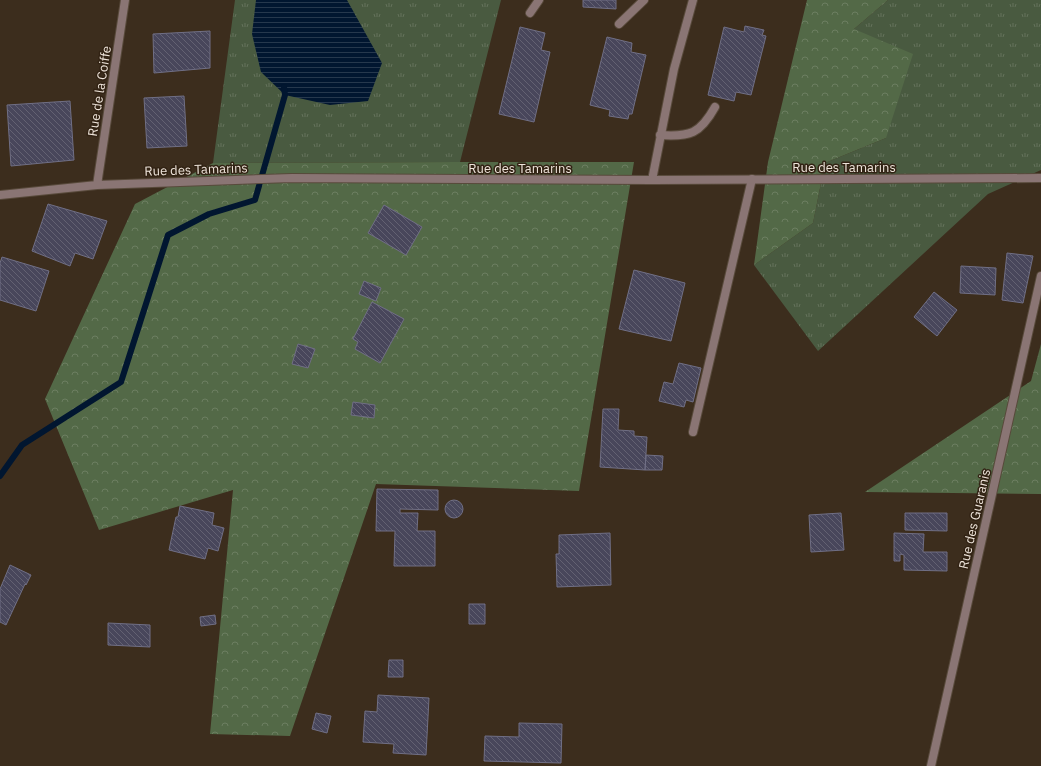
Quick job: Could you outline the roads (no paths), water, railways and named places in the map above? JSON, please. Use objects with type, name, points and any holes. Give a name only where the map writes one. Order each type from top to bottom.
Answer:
[{"type":"street","name":"Rue de la Coiffe","points":[[97,185],[125,0]]},
{"type":"street","points":[[530,13],[539,0]]},
{"type":"street","points":[[619,24],[644,0]]},
{"type":"street","points":[[652,180],[674,70],[693,0]]},
{"type":"street","points":[[660,135],[675,136],[694,133],[706,123],[715,107]]},
{"type":"street","name":"Rue des Tamarins","points":[[0,195],[97,185],[277,179],[652,180],[1041,178]]},
{"type":"street","points":[[693,432],[752,179]]},
{"type":"street","name":"Rue des Guaranis","points":[[931,766],[1041,276]]},
{"type":"water","points":[[256,0],[347,0],[382,63],[368,101],[330,105],[285,95],[261,72],[252,34]]},
{"type":"waterway","points":[[0,476],[22,445],[121,382],[168,235],[209,214],[255,200],[285,95],[284,87]]}]
